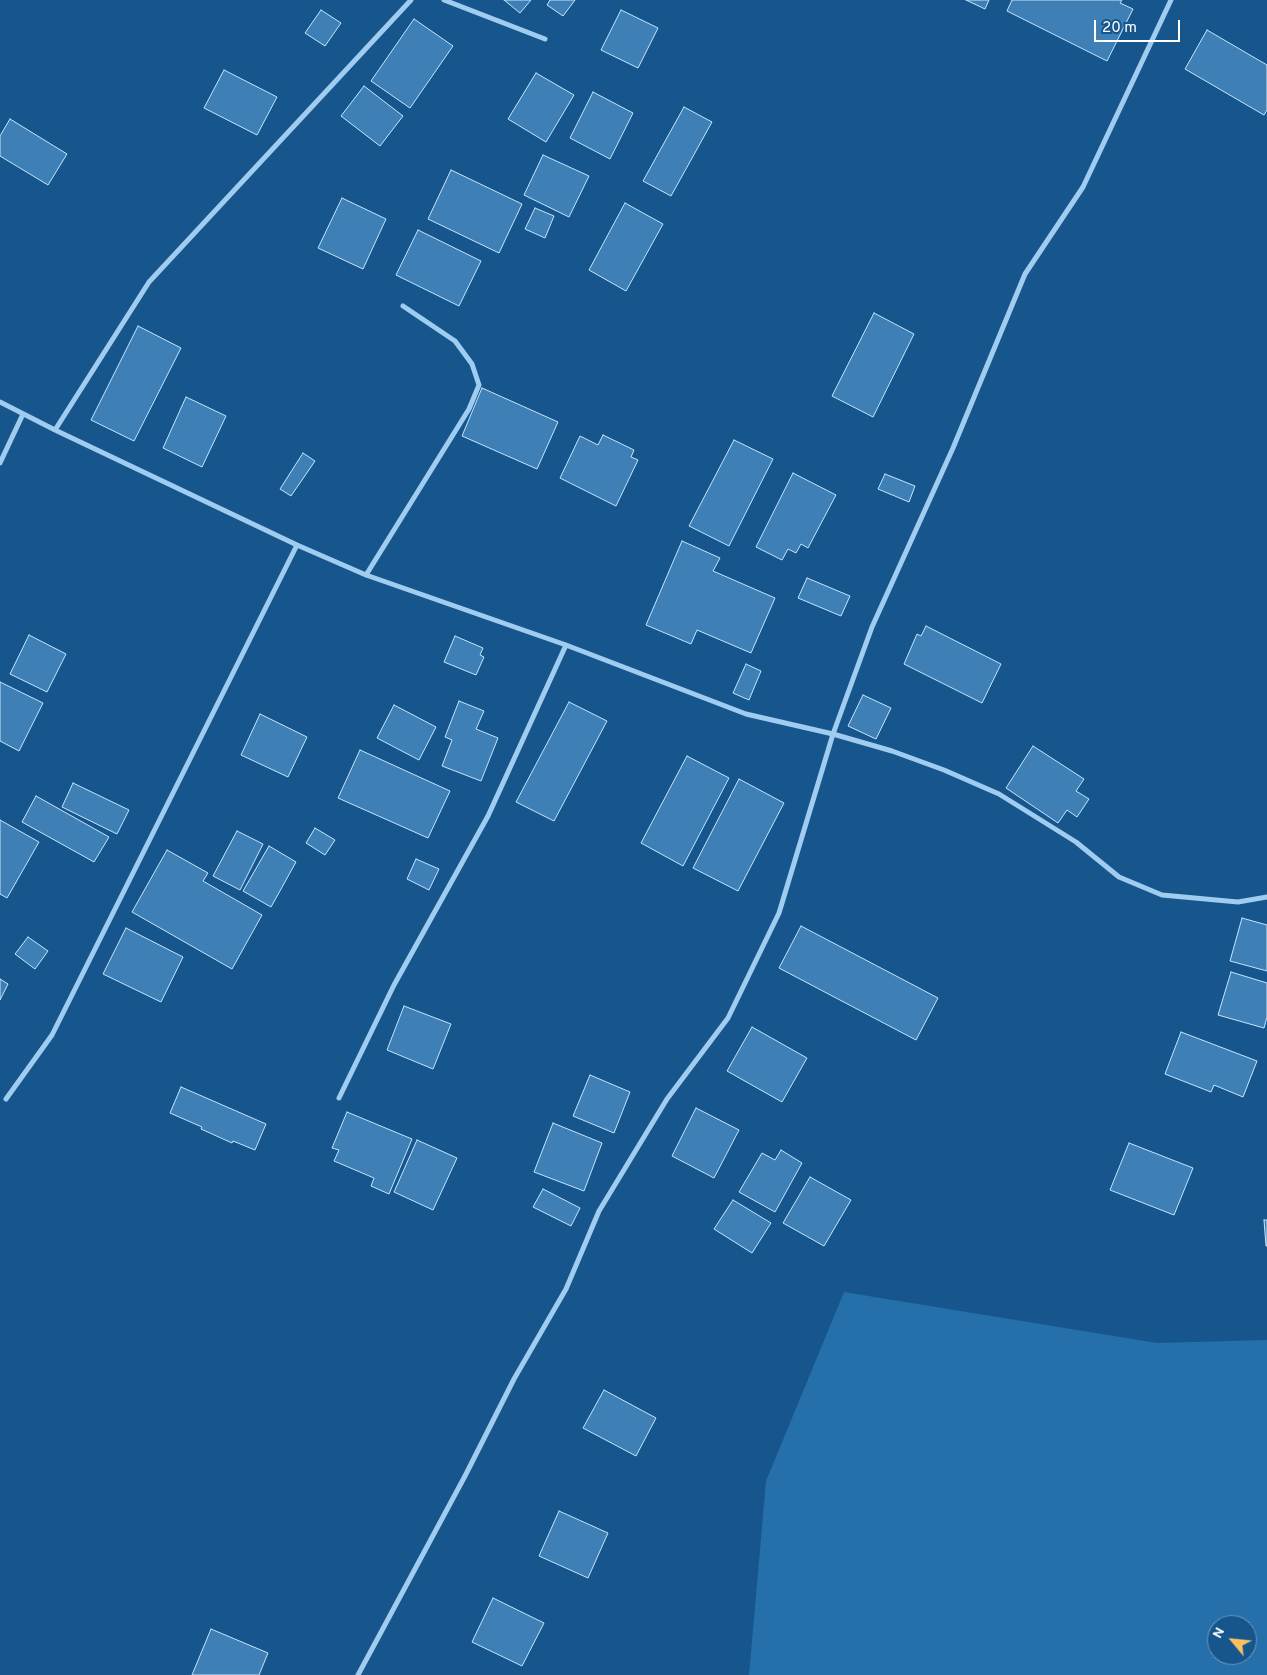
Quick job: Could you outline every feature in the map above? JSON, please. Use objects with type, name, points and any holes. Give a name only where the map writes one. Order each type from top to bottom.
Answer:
[{"type":"street","points":[[55,430],[150,282],[411,0]]},
{"type":"street","points":[[444,0],[546,39]]},
{"type":"street","points":[[358,1675],[465,1476],[514,1380],[566,1289],[599,1211],[667,1099],[728,1018],[780,913],[833,734],[872,627],[953,448],[1025,274],[1083,187],[1171,0]]},
{"type":"street","points":[[366,575],[469,410],[479,385],[472,364],[455,341],[403,306]]},
{"type":"street","points":[[0,402],[298,545],[366,575],[566,645],[746,714],[833,734],[944,770],[998,794],[1076,842],[1119,877],[1162,895],[1238,902],[1267,897]]},
{"type":"street","points":[[0,464],[23,414]]},
{"type":"street","points":[[6,1099],[52,1034],[298,545]]},
{"type":"street","points":[[340,1098],[394,985],[488,816],[566,645]]},
{"type":"shaded area","points":[[844,1292],[1157,1343],[1267,1340],[1267,1675],[749,1675],[766,1481]]},
{"type":"building","points":[[504,0],[531,0],[520,13]]},
{"type":"building","points":[[550,0],[575,0],[563,16],[547,5]]},
{"type":"building","points":[[966,0],[989,0],[985,9]]},
{"type":"building","points":[[1012,0],[1122,0],[1120,3],[1133,9],[1107,61],[1007,11]]},
{"type":"building","points":[[321,10],[341,23],[325,46],[305,33]]},
{"type":"building","points":[[621,10],[658,28],[638,68],[601,50]]},
{"type":"building","points":[[414,19],[453,46],[410,108],[371,81]]},
{"type":"building","points":[[1207,30],[1267,65],[1267,110],[1264,115],[1185,69]]},
{"type":"building","points":[[224,70],[277,97],[257,135],[204,108]]},
{"type":"building","points":[[536,73],[574,95],[546,142],[508,119]]},
{"type":"building","points":[[364,86],[403,116],[380,146],[341,116]]},
{"type":"building","points":[[593,92],[633,113],[610,159],[570,138]]},
{"type":"building","points":[[684,107],[712,122],[671,196],[643,181]]},
{"type":"building","points":[[10,119],[67,154],[48,185],[0,156],[0,136]]},
{"type":"building","points":[[543,155],[589,176],[569,217],[524,195]]},
{"type":"building","points":[[451,170],[522,204],[499,253],[428,219]]},
{"type":"building","points":[[342,198],[386,219],[363,269],[318,248]]},
{"type":"building","points":[[625,203],[663,224],[626,291],[589,270]]},
{"type":"building","points":[[535,208],[554,216],[545,238],[525,229]]},
{"type":"building","points":[[418,230],[481,261],[459,306],[396,275]]},
{"type":"building","points":[[874,313],[914,334],[873,417],[832,396]]},
{"type":"building","points":[[138,326],[181,348],[134,441],[91,420]]},
{"type":"building","points":[[482,388],[558,422],[537,469],[462,436]]},
{"type":"building","points":[[186,397],[226,416],[202,467],[163,448]]},
{"type":"building","points":[[603,435],[634,450],[631,457],[638,460],[616,506],[560,478],[580,436],[598,445]]},
{"type":"building","points":[[734,440],[773,459],[729,546],[689,526]]},
{"type":"building","points":[[303,453],[315,461],[291,496],[280,489]]},
{"type":"building","points":[[793,473],[836,495],[808,548],[801,544],[796,553],[788,549],[782,560],[756,547]]},
{"type":"building","points":[[885,474],[915,486],[909,502],[878,489]]},
{"type":"building","points":[[682,541],[720,558],[713,571],[775,598],[751,653],[697,630],[691,644],[646,625]]},
{"type":"building","points":[[807,578],[850,596],[841,616],[798,598]]},
{"type":"building","points":[[926,626],[1001,664],[982,703],[904,664],[917,634],[921,636]]},
{"type":"building","points":[[29,635],[66,654],[47,692],[10,674]]},
{"type":"building","points":[[455,636],[483,648],[480,655],[484,657],[476,675],[444,662]]},
{"type":"building","points":[[746,664],[761,671],[749,700],[733,693]]},
{"type":"building","points":[[0,682],[43,703],[19,751],[0,741]]},
{"type":"building","points":[[863,695],[891,708],[876,739],[848,726]]},
{"type":"building","points":[[459,701],[484,711],[476,729],[498,738],[481,781],[442,766],[452,740],[445,737]]},
{"type":"building","points":[[569,702],[607,721],[554,821],[516,802]]},
{"type":"building","points":[[394,705],[436,727],[419,760],[377,738]]},
{"type":"building","points":[[260,714],[307,737],[288,777],[241,755]]},
{"type":"building","points":[[1033,746],[1084,779],[1076,791],[1089,799],[1077,817],[1067,810],[1058,823],[1006,788]]},
{"type":"building","points":[[360,750],[450,791],[428,838],[338,798]]},
{"type":"building","points":[[687,756],[729,778],[683,866],[641,843]]},
{"type":"building","points":[[739,779],[784,803],[738,891],[693,868]]},
{"type":"building","points":[[73,783],[129,810],[117,834],[62,807]]},
{"type":"building","points":[[36,796],[109,837],[94,862],[22,822]]},
{"type":"building","points":[[0,820],[39,842],[7,898],[0,894]]},
{"type":"building","points":[[315,828],[335,840],[325,855],[306,843]]},
{"type":"building","points":[[237,831],[263,844],[240,890],[213,876]]},
{"type":"building","points":[[269,846],[296,862],[271,907],[243,891]]},
{"type":"building","points":[[167,850],[208,873],[203,881],[262,915],[232,969],[132,912]]},
{"type":"building","points":[[416,859],[439,869],[429,890],[407,879]]},
{"type":"building","points":[[1242,918],[1267,925],[1267,971],[1230,961]]},
{"type":"building","points":[[801,926],[938,998],[916,1040],[779,968]]},
{"type":"building","points":[[126,928],[183,957],[161,1002],[103,974]]},
{"type":"building","points":[[28,937],[48,951],[35,969],[15,954]]},
{"type":"building","points":[[1231,972],[1267,983],[1267,1017],[1264,1028],[1218,1015]]},
{"type":"building","points":[[0,979],[8,984],[0,1000]]},
{"type":"building","points":[[404,1006],[451,1024],[433,1069],[387,1050]]},
{"type":"building","points":[[752,1027],[807,1058],[782,1102],[727,1071]]},
{"type":"building","points":[[1181,1032],[1257,1061],[1243,1097],[1214,1085],[1211,1092],[1165,1074]]},
{"type":"building","points":[[590,1075],[630,1092],[614,1133],[573,1116]]},
{"type":"building","points":[[181,1087],[266,1124],[255,1150],[233,1141],[232,1143],[170,1113]]},
{"type":"building","points":[[696,1108],[739,1130],[714,1178],[672,1156]]},
{"type":"building","points":[[347,1112],[412,1139],[389,1194],[371,1186],[374,1178],[334,1161],[339,1150],[332,1148]]},
{"type":"building","points":[[553,1123],[602,1143],[584,1191],[534,1172]]},
{"type":"building","points":[[417,1140],[457,1158],[433,1210],[394,1192]]},
{"type":"building","points":[[1129,1143],[1193,1168],[1174,1215],[1110,1190]]},
{"type":"building","points":[[781,1150],[802,1163],[775,1212],[739,1192],[762,1153],[775,1160]]},
{"type":"building","points":[[810,1177],[851,1200],[824,1246],[783,1223]]},
{"type":"building","points":[[543,1189],[580,1208],[571,1226],[533,1207]]},
{"type":"building","points":[[733,1200],[771,1223],[752,1253],[714,1229]]},
{"type":"building","points":[[1264,1220],[1267,1220],[1267,1246],[1266,1246]]},
{"type":"building","points":[[604,1390],[656,1418],[636,1456],[583,1428]]},
{"type":"building","points":[[559,1511],[608,1533],[588,1578],[539,1556]]},
{"type":"building","points":[[493,1598],[544,1623],[522,1666],[472,1642]]},
{"type":"building","points":[[211,1629],[268,1653],[259,1675],[192,1675]]}]
